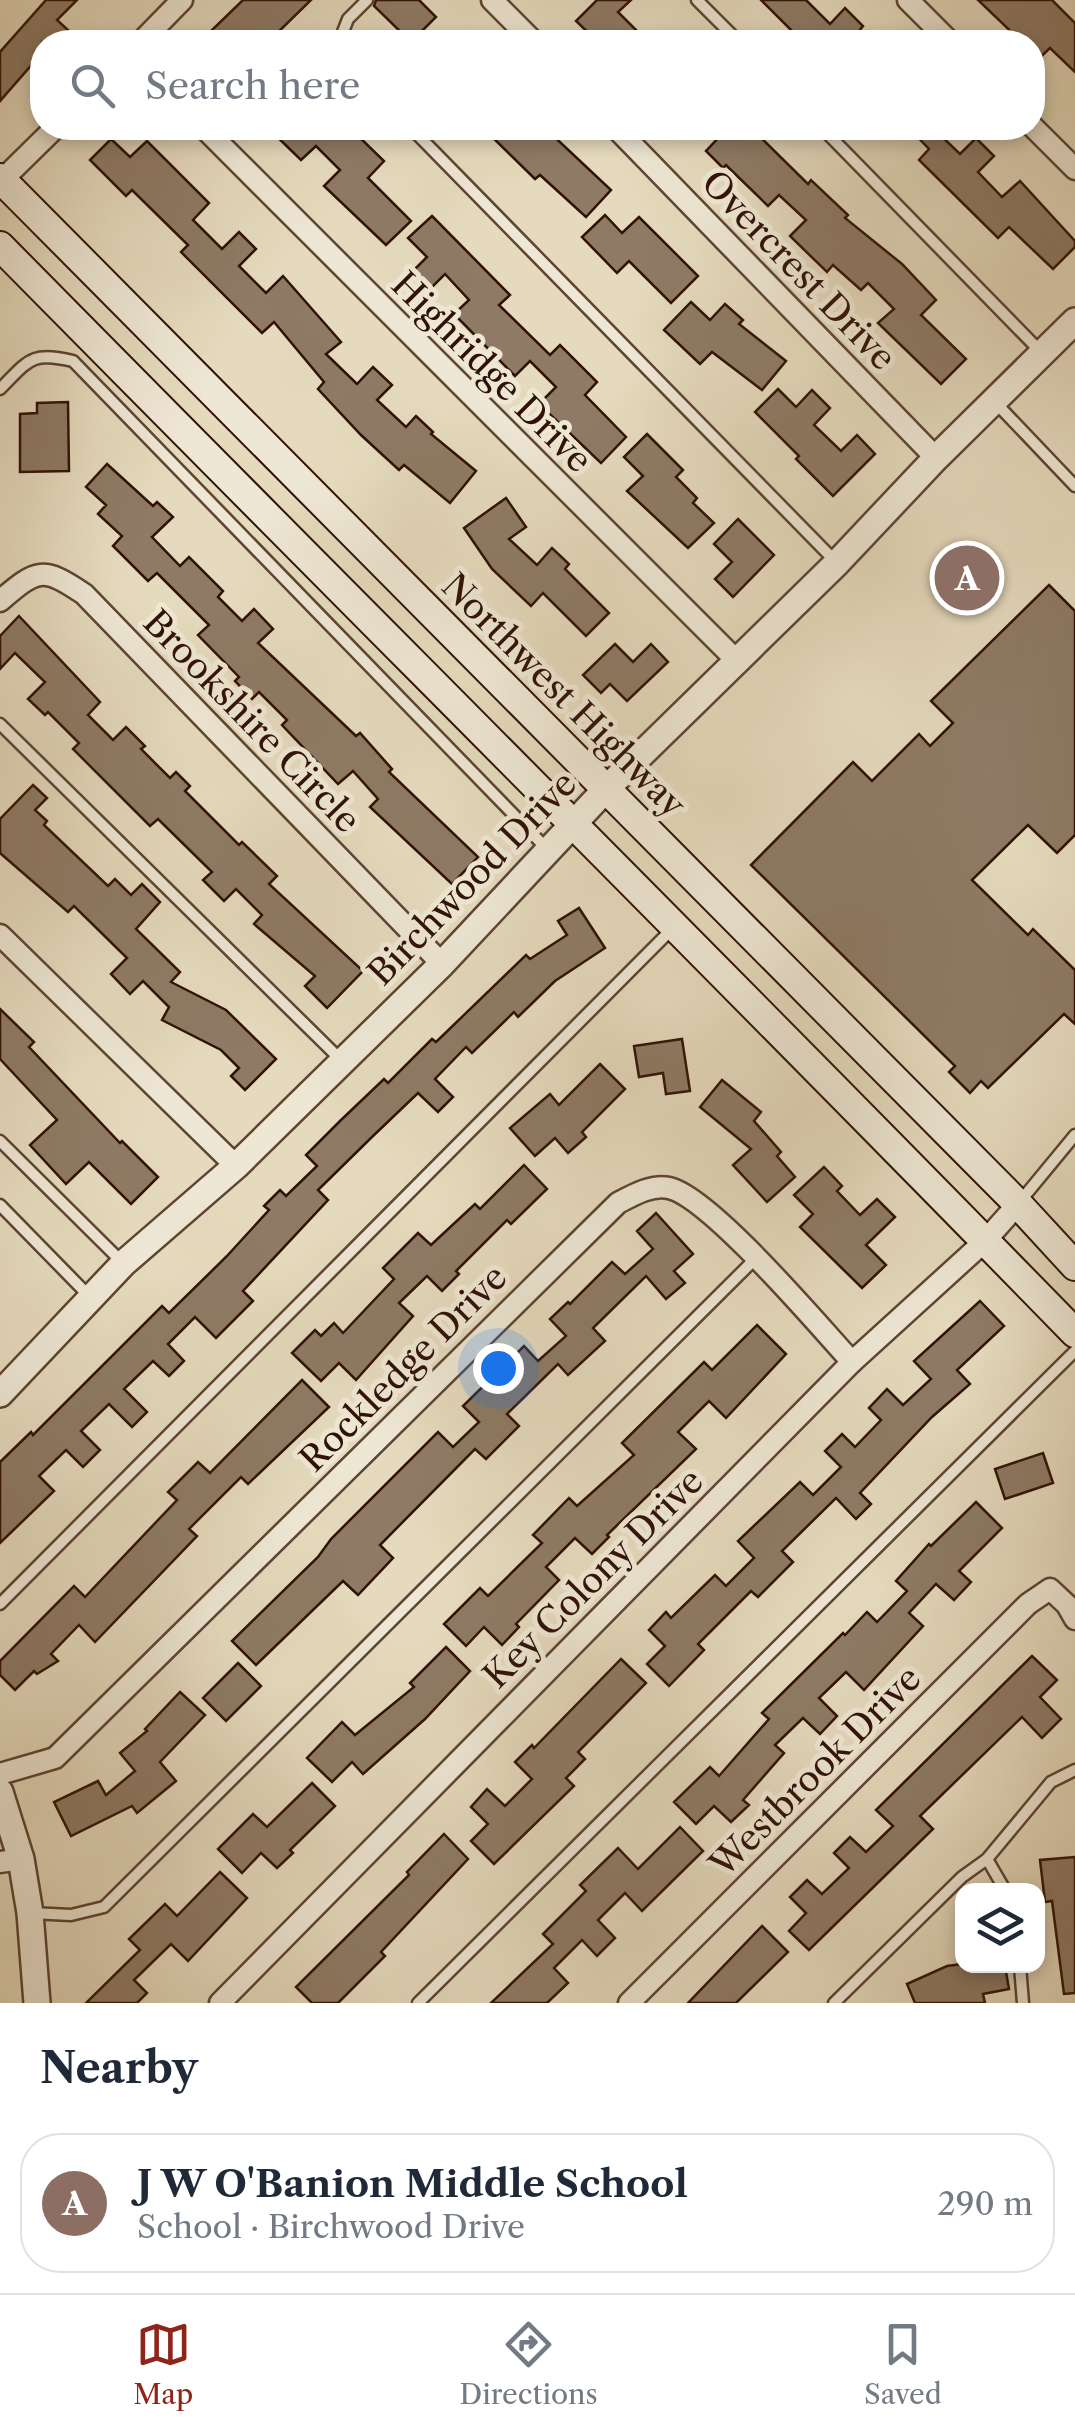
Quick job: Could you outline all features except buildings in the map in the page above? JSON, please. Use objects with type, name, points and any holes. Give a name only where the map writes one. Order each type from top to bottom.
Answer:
[{"type":"main road","name":"Northwest Highway","points":[[1,180],[1018,1204],[1075,1266]]},
{"type":"main road","points":[[0,246],[572,826],[676,925],[1075,1333]]},
{"type":"street","points":[[153,30],[182,0]]},
{"type":"street","points":[[492,0],[522,30]]},
{"type":"street","points":[[908,0],[938,30]]},
{"type":"street","points":[[1045,139],[1075,169]]},
{"type":"street","points":[[1,180],[43,140]]},
{"type":"street","name":"Highridge Drive","points":[[216,140],[736,660]]},
{"type":"street","name":"Overcrest Drive","points":[[628,140],[936,458]]},
{"type":"street","name":"Birchwood Drive","points":[[0,1394],[124,1263],[236,1166],[442,964],[605,790],[837,563],[936,458],[1075,321]]},
{"type":"street","name":"Brookshire Circle","points":[[0,601],[27,578],[43,572],[58,576],[84,594],[442,964]]},
{"type":"street","points":[[0,935],[236,1166]]},
{"type":"street","name":"Rockledge Drive","points":[[0,1774],[55,1758],[618,1202],[641,1191],[665,1186],[694,1200],[756,1258],[852,1362]]},
{"type":"street","name":"Key Colony Drive","points":[[220,2003],[852,1362],[985,1240],[1018,1204]]},
{"type":"street","name":"Westbrook Drive","points":[[628,2003],[1028,1604],[1050,1589],[1075,1619]]},
{"type":"street","points":[[0,1792],[11,1861],[30,1913],[37,2003]]},
{"type":"lane","points":[[344,30],[348,19],[367,0]]},
{"type":"lane","points":[[697,0],[727,30]]},
{"type":"lane","points":[[423,140],[837,563]]},
{"type":"lane","points":[[834,140],[1042,352]]},
{"type":"lane","points":[[0,389],[33,356],[46,354],[73,361],[549,851]]},
{"type":"lane","points":[[994,401],[1075,486]]},
{"type":"lane","points":[[0,724],[341,1061]]},
{"type":"lane","points":[[0,1604],[676,925]]},
{"type":"lane","points":[[1018,1204],[1075,1135]]},
{"type":"lane","points":[[0,1141],[124,1263]]},
{"type":"lane","points":[[0,1205],[91,1298]]},
{"type":"lane","points":[[30,1913],[72,1914],[104,1908],[756,1258]]},
{"type":"lane","points":[[418,2003],[1075,1351]]},
{"type":"lane","points":[[834,2003],[962,1876],[988,1859],[1050,1782],[1075,1770]]},
{"type":"lane","points":[[988,1859],[1001,1883]]},
{"type":"lane","points":[[1021,1973],[1023,2003]]},
{"type":"place","name":"J W O'Banion Middle School","points":[[967,578]]}]
